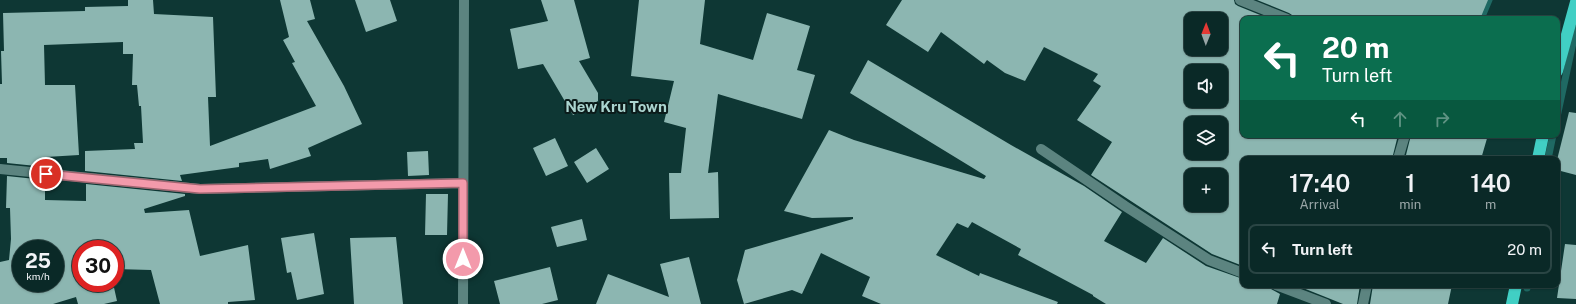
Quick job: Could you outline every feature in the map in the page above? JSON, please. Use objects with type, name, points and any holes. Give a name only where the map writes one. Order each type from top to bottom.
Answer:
[{"type":"highway","points":[[1560,60],[1576,2]]},
{"type":"highway","points":[[1539,156],[1542,138]]},
{"type":"highway","points":[[1512,304],[1515,288]]},
{"type":"street","points":[[463,304],[464,0]]},
{"type":"street","points":[[1240,0],[1280,16]]},
{"type":"street","points":[[1399,156],[1404,138]]},
{"type":"street","points":[[1041,149],[1124,206],[1209,260],[1240,272]]},
{"type":"street","points":[[0,169],[200,189],[463,183]]},
{"type":"street","points":[[1284,288],[1326,304]]},
{"type":"street","points":[[1363,304],[1366,288]]},
{"type":"building","points":[[128,0],[153,0],[154,14],[213,17],[216,97],[208,97],[210,146],[316,106],[292,63],[295,62],[283,40],[289,37],[280,0],[310,0],[315,19],[307,21],[344,86],[362,124],[308,148],[311,156],[270,169],[268,159],[239,163],[239,167],[180,175],[182,181],[85,171],[85,151],[135,149],[134,143],[143,143],[141,106],[139,106],[137,85],[132,85],[133,54],[123,54],[123,42],[44,45],[45,85],[75,85],[79,155],[46,157],[46,167],[7,163],[7,158],[0,158],[0,84],[2,84],[1,51],[4,51],[3,13],[85,11],[85,7],[128,6]]},
{"type":"building","points":[[355,0],[390,0],[397,21],[366,32]]},
{"type":"building","points":[[541,0],[574,0],[590,58],[579,61],[598,93],[598,101],[573,115],[543,64],[518,69],[510,29],[548,21]]},
{"type":"building","points":[[639,0],[705,0],[700,44],[753,60],[767,13],[810,26],[797,70],[815,75],[802,119],[718,94],[708,173],[718,172],[719,218],[670,219],[669,173],[681,173],[686,128],[664,122],[674,81],[631,76]]},
{"type":"building","points":[[902,0],[1234,0],[1235,4],[1238,6],[1263,16],[1240,16],[1240,138],[1397,138],[1393,156],[1240,156],[1240,265],[1212,254],[1091,175],[1112,142],[1077,120],[1101,86],[1093,81],[1098,74],[1044,47],[1025,81],[1005,73],[987,60],[984,64],[941,32],[928,52],[886,25]]},
{"type":"building","points":[[1257,0],[1488,0],[1481,16],[1292,16],[1289,13]]},
{"type":"building","points":[[868,60],[1011,145],[1084,186],[1122,212],[1104,241],[1146,263],[1163,238],[1206,266],[1240,278],[1240,288],[1271,288],[1280,294],[1277,304],[1106,304],[1093,295],[1018,255],[1021,249],[972,222],[968,228],[957,223],[936,255],[979,276],[980,273],[1058,302],[1057,304],[881,304],[862,296],[870,277],[821,253],[802,294],[792,290],[744,304],[737,280],[745,250],[853,219],[853,217],[812,218],[784,211],[829,130],[854,140],[984,179],[986,176],[850,93]]},
{"type":"building","points":[[1569,112],[1576,113],[1576,175],[1560,171],[1560,156],[1558,156]]},
{"type":"building","points":[[555,138],[568,166],[546,176],[533,148]]},
{"type":"building","points":[[1410,138],[1487,138],[1482,156],[1406,156]]},
{"type":"building","points":[[596,148],[609,169],[587,183],[574,162]]},
{"type":"building","points":[[428,151],[429,175],[408,176],[407,152]]},
{"type":"building","points":[[7,176],[45,180],[45,200],[86,201],[86,184],[185,194],[185,196],[144,209],[145,213],[189,210],[200,256],[248,245],[255,300],[228,302],[228,304],[160,304],[151,270],[124,269],[124,240],[72,240],[72,292],[115,292],[117,301],[104,304],[78,304],[76,297],[53,304],[0,304],[0,262],[9,260],[11,239],[10,208],[6,208]]},
{"type":"building","points":[[426,194],[448,194],[447,235],[425,235]]},
{"type":"building","points":[[582,219],[587,240],[557,247],[551,227]]},
{"type":"building","points":[[314,233],[324,294],[297,300],[291,272],[287,273],[281,238]]},
{"type":"building","points":[[396,237],[403,304],[354,304],[350,238]]},
{"type":"building","points":[[1565,244],[1576,245],[1576,299],[1557,298],[1558,288],[1560,288]]},
{"type":"building","points":[[689,257],[701,304],[596,304],[608,274],[669,297],[660,264]]},
{"type":"building","points":[[550,267],[558,300],[542,304],[500,304],[494,281]]},
{"type":"building","points":[[1303,288],[1360,288],[1357,304],[1343,304]]},
{"type":"building","points":[[1373,288],[1451,288],[1448,304],[1370,304]]},
{"type":"waterway","points":[[1482,16],[1489,0]]},
{"type":"waterway","points":[[1560,103],[1576,29]]},
{"type":"waterway","points":[[1549,156],[1552,138]]},
{"type":"district","name":"New Kru Town","points":[[616,106]]},
{"type":"route","points":[[46,174],[200,189],[463,183],[463,259]]}]
